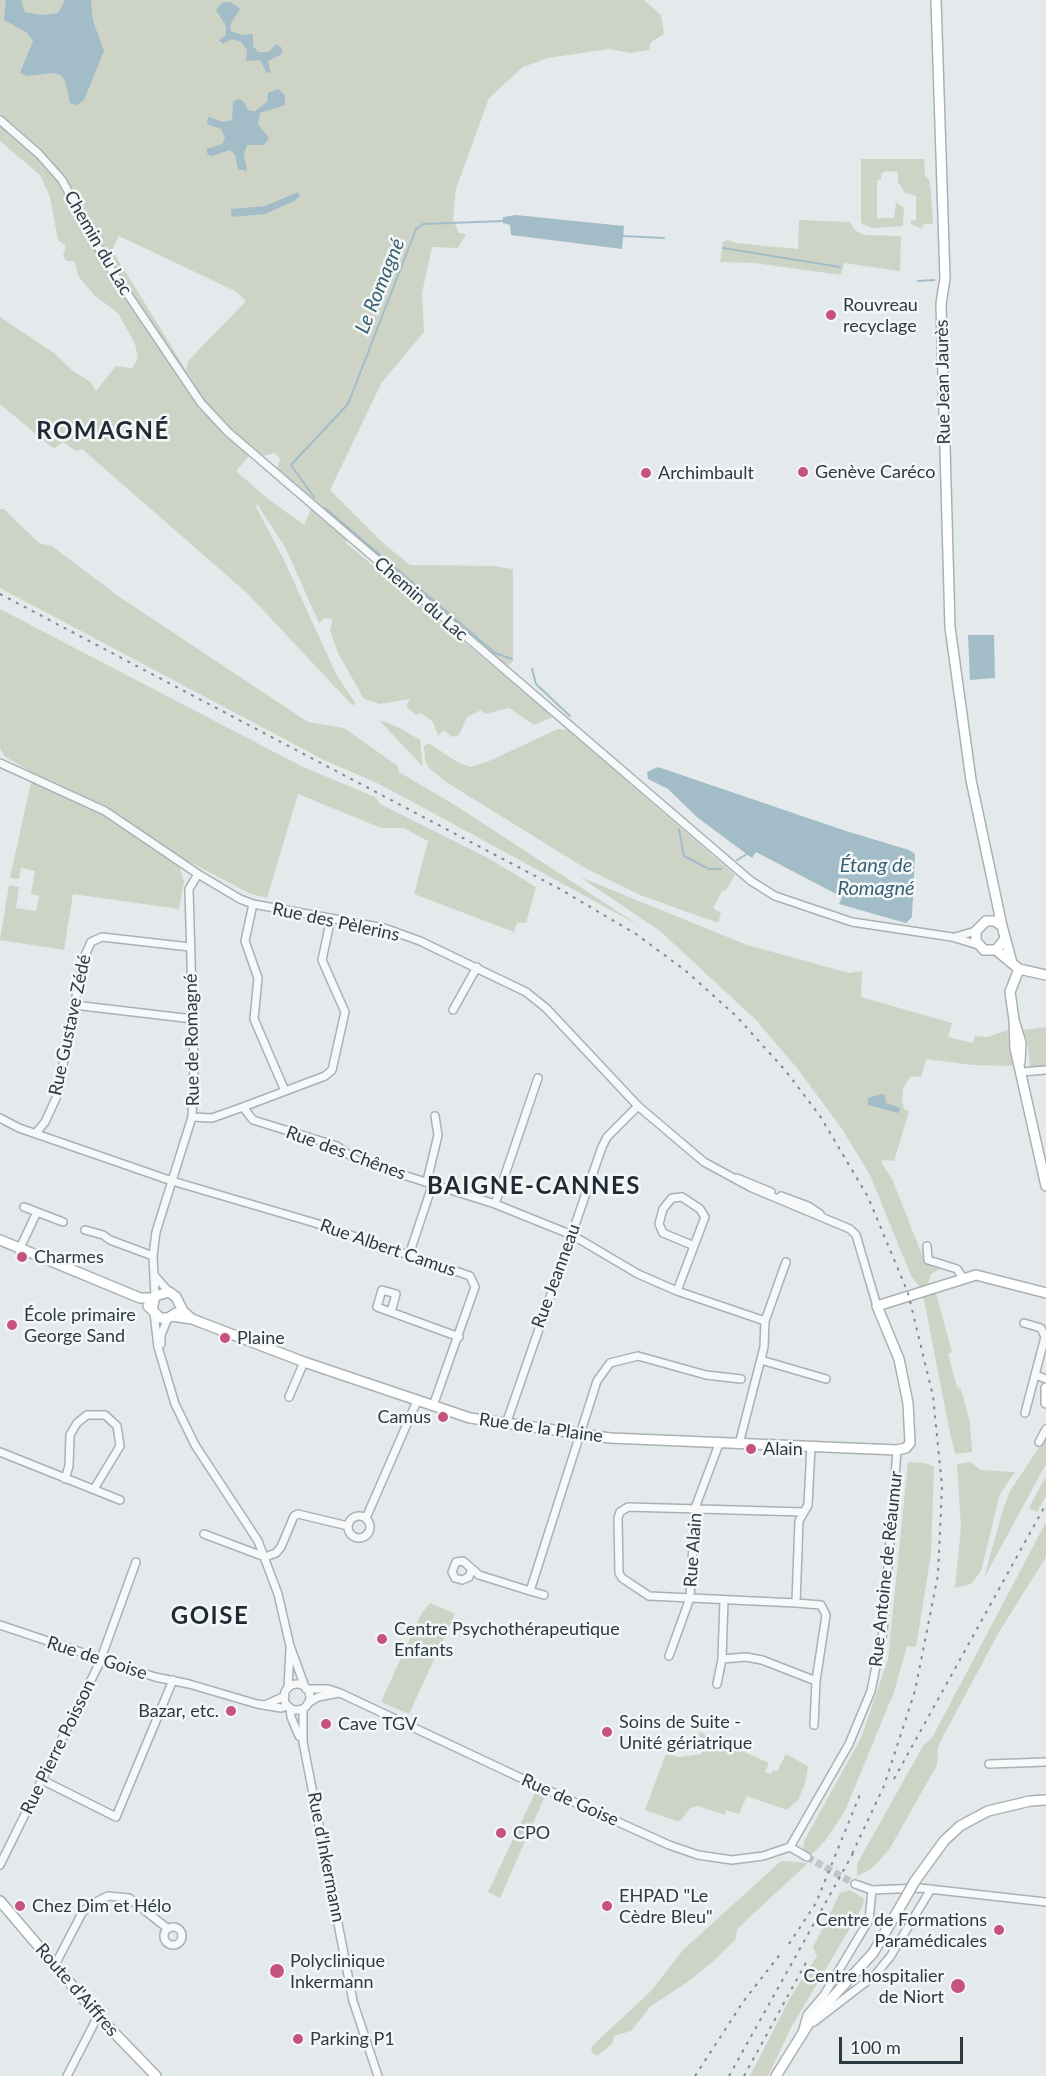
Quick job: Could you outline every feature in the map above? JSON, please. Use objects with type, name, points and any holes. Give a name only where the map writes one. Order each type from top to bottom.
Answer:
[{"type":"street","name":"Rue Jean Jaurès","points":[[936,0],[945,278],[941,304],[950,627],[971,780],[1002,926]]},
{"type":"street","name":"Chemin du Lac","points":[[0,120],[39,154],[62,180],[106,262],[171,360],[213,417],[466,639],[761,888],[794,903],[852,922],[952,937],[978,945]]},
{"type":"street","name":"Rue des Pèlerins","points":[[0,763],[105,811],[198,874],[253,904],[391,930],[477,968],[537,999],[638,1106],[680,1144],[704,1162],[752,1188],[847,1227],[855,1235],[877,1306]]},
{"type":"street","name":"Rue de Romagné","points":[[154,1297],[153,1256],[159,1221],[192,1117],[193,1019],[189,889],[198,874]]},
{"type":"street","points":[[253,904],[244,941],[258,978],[254,1019],[285,1091]]},
{"type":"street","points":[[998,904],[990,920],[982,923],[976,931],[978,945],[984,950],[996,950],[1016,966],[1046,975]]},
{"type":"street","points":[[192,1117],[212,1118],[326,1076],[334,1063],[345,1012],[322,960],[331,918]]},
{"type":"street","points":[[990,920],[1002,926],[1004,940],[1016,966],[1011,986],[1014,1020],[1021,1043],[1020,1069],[1046,1186]]},
{"type":"street","name":"Chemin du Lac","points":[[952,937],[976,931]]},
{"type":"street","name":"Rue Gustave Zédé","points":[[36,1133],[45,1122],[57,1096],[86,948],[96,938],[102,937],[190,947]]},
{"type":"street","points":[[996,950],[1004,940]]},
{"type":"street","points":[[453,1011],[477,968]]},
{"type":"street","points":[[74,1005],[193,1019]]},
{"type":"street","points":[[1020,1069],[1046,1070]]},
{"type":"street","points":[[495,1204],[538,1078]]},
{"type":"street","name":"Rue Jeanneau","points":[[506,1424],[602,1147],[607,1137],[638,1106]]},
{"type":"street","name":"Rue des Chênes","points":[[243,1107],[253,1120],[337,1146],[356,1160],[495,1204],[572,1235],[638,1274],[765,1321]]},
{"type":"street","points":[[409,1255],[430,1182],[438,1135],[435,1116]]},
{"type":"street","name":"Rue Albert Camus","points":[[0,1118],[172,1181],[315,1222],[470,1276],[475,1287],[433,1406]]},
{"type":"street","points":[[677,1290],[692,1245],[705,1217],[700,1209],[682,1197],[672,1198],[663,1209],[659,1224],[663,1233],[692,1245]]},
{"type":"street","points":[[24,1207],[63,1222]]},
{"type":"street","points":[[19,1250],[37,1212]]},
{"type":"street","points":[[85,1230],[153,1256]]},
{"type":"street","points":[[0,1240],[19,1250],[140,1298],[160,1318],[170,1317]]},
{"type":"street","points":[[927,1246],[928,1260],[957,1269],[963,1278]]},
{"type":"street","points":[[739,1444],[751,1389],[761,1360],[765,1321],[786,1262]]},
{"type":"street","points":[[154,1274],[176,1297],[178,1304],[161,1335],[161,1356]]},
{"type":"street","points":[[902,1449],[912,1436],[903,1373],[877,1306],[963,1278],[981,1275],[1046,1293]]},
{"type":"street","points":[[140,1298],[154,1297],[161,1292],[169,1292]]},
{"type":"street","points":[[154,1297],[153,1311],[161,1356],[175,1404],[195,1445],[233,1500],[265,1557],[278,1594],[290,1646],[310,1696],[305,1706]]},
{"type":"street","name":"Rue de la Plaine","points":[[178,1304],[192,1319]]},
{"type":"street","points":[[391,1312],[459,1337]]},
{"type":"street","name":"Rue de la Plaine","points":[[170,1317],[192,1319],[304,1362],[470,1418],[579,1435],[719,1444],[902,1449]]},
{"type":"street","points":[[1024,1323],[1041,1328],[1045,1334],[1025,1413]]},
{"type":"street","points":[[530,1591],[579,1435],[602,1372],[618,1359],[638,1356],[706,1375],[741,1379]]},
{"type":"street","points":[[761,1360],[826,1379]]},
{"type":"street","points":[[289,1397],[304,1362]]},
{"type":"street","points":[[1035,1375],[1046,1379]]},
{"type":"street","points":[[1046,1388],[1046,1403]]},
{"type":"street","points":[[348,1526],[352,1536],[363,1538],[370,1529],[366,1518],[417,1401]]},
{"type":"street","points":[[64,1479],[69,1466],[70,1435],[76,1423],[87,1415],[105,1415],[117,1426],[120,1446],[93,1490]]},
{"type":"street","points":[[1039,1442],[1046,1429]]},
{"type":"street","name":"Rue Alain","points":[[669,1656],[690,1598],[695,1508],[719,1444]]},
{"type":"street","points":[[796,1603],[799,1521],[808,1505],[811,1447]]},
{"type":"street","name":"Rue Antoine de Réaumur","points":[[790,1847],[849,1744],[871,1691],[885,1613],[902,1449]]},
{"type":"street","points":[[0,1452],[120,1500]]},
{"type":"street","points":[[804,1512],[628,1507],[620,1512],[618,1518],[617,1568],[622,1578],[649,1596],[817,1603],[825,1609],[816,1680],[814,1725]]},
{"type":"street","points":[[204,1534],[265,1557],[276,1553],[281,1547],[294,1516],[298,1514],[348,1526]]},
{"type":"street","points":[[348,1526],[353,1517],[366,1518]]},
{"type":"street","name":"Rue Pierre Poisson","points":[[0,1865],[100,1660],[136,1562]]},
{"type":"street","points":[[471,1571],[544,1595]]},
{"type":"street","points":[[717,1684],[722,1659],[724,1600]]},
{"type":"street","name":"Rue de Goise","points":[[0,1625],[100,1660],[265,1705],[289,1707]]},
{"type":"street","points":[[290,1646],[286,1692],[289,1707],[305,1706],[318,1697],[340,1693]]},
{"type":"street","points":[[722,1659],[746,1657],[762,1660],[816,1680]]},
{"type":"street","points":[[42,1780],[116,1817],[173,1680]]},
{"type":"street","points":[[265,1705],[298,1684],[306,1688]]},
{"type":"street","name":"Rue de Goise","points":[[306,1688],[328,1689],[340,1693],[557,1794],[698,1855],[732,1860],[763,1856],[790,1847]]},
{"type":"street","name":"Rue d'Inkermann","points":[[305,1706],[303,1742],[353,2001],[378,2076]]},
{"type":"street","name":"Rue d'Inkermann","points":[[289,1707],[291,1717],[303,1742]]},
{"type":"street","points":[[989,1764],[1046,1762]]},
{"type":"street","points":[[802,2031],[866,1962],[915,1881],[939,1847],[960,1826],[988,1811],[1030,1801],[1046,1800]]},
{"type":"street","points":[[790,1847],[807,1857]]},
{"type":"street","points":[[855,1884],[872,1890],[931,1889],[1046,1902]]},
{"type":"street","points":[[802,2031],[875,1975],[890,1956],[931,1889]]},
{"type":"street","points":[[777,2075],[802,2031],[807,2015],[824,1995],[869,1920],[872,1890]]},
{"type":"street","points":[[55,1965],[82,1913],[90,1905],[108,1896],[129,1898],[167,1928]]},
{"type":"street","name":"Route d'Aiffres","points":[[0,1901],[98,2016],[156,2076]]},
{"type":"street","points":[[67,2076],[98,2016]]},
{"type":"shaded area","points":[[0,0],[644,0],[661,15],[664,34],[651,42],[649,50],[631,53],[609,49],[548,58],[523,67],[489,98],[456,189],[453,220],[459,233],[466,234],[458,248],[432,247],[422,293],[424,332],[382,382],[330,490],[383,543],[410,565],[493,566],[513,569],[513,661],[509,665],[501,663],[355,536],[345,542],[553,717],[534,725],[509,708],[485,714],[481,710],[467,717],[459,735],[453,737],[443,730],[438,736],[433,722],[421,713],[416,715],[406,706],[410,699],[380,704],[364,699],[338,653],[330,630],[333,619],[325,618],[319,623],[285,547],[257,504],[256,507],[284,560],[336,674],[356,704],[352,705],[247,593],[82,449],[76,451],[63,442],[54,449],[0,404],[0,317],[54,353],[73,371],[91,382],[96,391],[116,366],[132,368],[138,358],[135,344],[118,313],[94,295],[78,276],[75,261],[67,261],[63,256],[66,246],[58,240],[50,197],[40,175],[0,141]],"holes":[[[119,236],[235,291],[246,301],[188,361],[186,370],[112,250]],[[255,449],[263,456],[275,453],[280,459],[277,468],[314,501],[304,525],[268,499],[236,471]]]},
{"type":"shaded area","points":[[861,159],[924,159],[925,176],[929,179],[931,191],[933,224],[924,224],[922,229],[911,224],[911,221],[916,220],[916,196],[905,193],[898,182],[898,172],[886,171],[881,174],[881,179],[877,180],[877,218],[894,218],[896,203],[904,208],[903,226],[872,228],[863,224],[861,222]]},
{"type":"shaded area","points":[[799,220],[850,222],[855,230],[864,235],[901,236],[900,271],[844,263],[841,275],[755,263],[720,262],[723,242],[728,240],[736,243],[798,249]]},
{"type":"shaded area","points":[[0,509],[4,509],[39,543],[52,546],[121,598],[308,722],[344,728],[398,766],[399,772],[458,807],[640,926],[379,784],[324,760],[0,588]]},
{"type":"shaded area","points":[[0,609],[303,767],[375,797],[380,804],[488,858],[536,887],[526,923],[517,923],[514,932],[414,894],[428,841],[404,828],[381,828],[298,794],[267,898],[251,894],[186,860],[180,869],[184,881],[179,909],[73,894],[64,950],[0,940],[9,885],[19,887],[16,908],[36,911],[39,896],[31,894],[35,871],[21,868],[19,879],[10,878],[33,773],[4,756],[0,748]]},
{"type":"shaded area","points":[[379,720],[398,727],[420,740],[423,767]]},
{"type":"shaded area","points":[[558,729],[568,730],[735,875],[726,890],[722,891],[713,908],[721,913],[718,923],[640,895],[585,868],[446,782],[429,768],[425,760],[424,746],[429,743],[457,762],[470,767],[489,761]]},
{"type":"shaded area","points":[[580,877],[747,945],[849,973],[862,971],[861,997],[952,1023],[948,1037],[973,1043],[975,1036],[988,1037],[1007,1030],[1013,1066],[973,1065],[926,1059],[921,1077],[911,1076],[903,1088],[904,1109],[909,1111],[894,1161],[882,1160],[881,1162],[892,1179],[925,1262],[940,1269],[931,1274],[928,1284],[920,1287],[911,1276],[870,1175],[842,1129],[797,1068],[756,1020],[660,931]]},
{"type":"shaded area","points":[[1046,1027],[1046,1066],[1030,1067],[1027,1039],[1023,1030]]},
{"type":"shaded area","points":[[936,1293],[952,1352],[948,1354],[970,1423],[972,1452],[955,1454],[949,1428],[923,1295]]},
{"type":"shaded area","points":[[1046,1437],[1046,1464],[984,1578],[1010,1491]]},
{"type":"shaded area","points":[[908,1462],[925,1463],[934,1467],[931,1554],[916,1647],[907,1646],[894,1692],[845,1811],[825,1841],[810,1856],[803,1849],[804,1841],[861,1738],[888,1659]]},
{"type":"shaded area","points":[[970,1462],[981,1470],[1015,1472],[1000,1494],[981,1571],[971,1584],[955,1588],[961,1527],[957,1464]]},
{"type":"shaded area","points":[[1046,1476],[1046,1496],[1037,1512],[1029,1508]]},
{"type":"shaded area","points":[[1046,1522],[1046,1557],[999,1632],[945,1733],[938,1747],[937,1765],[889,1850],[871,1869],[857,1876],[857,1864],[923,1746],[932,1738]]},
{"type":"shaded area","points":[[430,1603],[455,1614],[409,1714],[381,1702],[421,1614]]},
{"type":"shaded area","points":[[699,1732],[769,1763],[765,1772],[771,1774],[773,1770],[777,1771],[786,1754],[808,1766],[805,1784],[798,1800],[787,1810],[747,1796],[739,1814],[726,1810],[725,1815],[698,1806],[690,1808],[681,1820],[677,1821],[645,1810],[666,1754],[680,1757],[702,1754]]},
{"type":"shaded area","points":[[536,1791],[545,1796],[500,1898],[488,1892]]},
{"type":"shaded area","points":[[781,1861],[808,1863],[738,1928],[735,1940],[717,1958],[689,1981],[651,2006],[631,2031],[614,2036],[613,2043],[597,2056],[592,2053],[591,2047],[651,1991],[683,1950]]},
{"type":"shaded area","points":[[849,1890],[864,1898],[863,1906],[792,2026],[768,2076],[750,2076],[790,1998],[817,1956],[813,1947],[840,1893]]},
{"type":"water","points":[[6,0],[21,0],[25,12],[42,15],[58,13],[65,0],[91,0],[93,21],[104,51],[84,100],[77,105],[70,103],[65,81],[61,75],[52,73],[27,76],[20,73],[33,41],[26,32],[4,20]]},
{"type":"water","points":[[231,2],[240,9],[230,25],[231,31],[241,35],[253,34],[253,46],[258,52],[269,52],[276,44],[282,48],[282,54],[268,61],[271,73],[266,72],[260,60],[246,61],[247,50],[241,42],[232,39],[223,44],[219,40],[226,35],[226,26],[216,10],[222,3]]},
{"type":"water","points":[[278,89],[285,95],[285,105],[260,113],[258,124],[269,138],[264,145],[247,145],[244,154],[247,171],[238,169],[235,155],[230,150],[212,156],[208,155],[206,149],[222,144],[225,138],[221,129],[207,124],[208,117],[223,122],[232,120],[233,102],[238,99],[243,101],[248,110],[255,111],[267,102],[268,93]]},
{"type":"water","points":[[298,192],[300,196],[294,201],[265,214],[231,217],[231,209],[265,206]]},
{"type":"water","points":[[516,215],[624,226],[622,249],[511,235],[510,225],[503,223],[503,217]]},
{"type":"water","points":[[968,635],[994,635],[995,678],[970,680]]},
{"type":"water","name":"Étang de Romagné","points":[[658,767],[909,850],[915,854],[912,917],[906,923],[839,904],[842,897],[756,852],[752,858],[698,818],[668,789],[648,779],[647,772]]},
{"type":"water","points":[[885,1095],[886,1103],[900,1108],[899,1113],[868,1105],[868,1098]]},
{"type":"waterway","name":"Le Romagné","points":[[314,497],[291,465],[348,404],[416,229],[423,224],[504,221]]},
{"type":"waterway","name":"Le Romagné","points":[[623,236],[664,238]]},
{"type":"waterway","name":"Le Romagné","points":[[723,248],[840,267]]},
{"type":"waterway","name":"Le Romagné","points":[[918,281],[934,280]]},
{"type":"waterway","name":"Le Romagné","points":[[325,508],[495,653],[512,659]]},
{"type":"waterway","name":"Le Romagné","points":[[532,669],[536,684],[570,716]]},
{"type":"waterway","name":"Le Romagné","points":[[679,829],[684,856],[709,869],[721,869]]},
{"type":"waterway","name":"Le Romagné","points":[[737,860],[747,854]]},
{"type":"tunnel","points":[[807,1857],[855,1884]]},
{"type":"railway","points":[[0,594],[558,888],[636,934],[686,971],[736,1016],[785,1070],[820,1116],[868,1197],[908,1293],[933,1396],[942,1486],[938,1575],[915,1691],[884,1786],[852,1854]]},
{"type":"railway","points":[[894,1779],[1046,1504]]},
{"type":"railway","points":[[789,1944],[816,1903],[861,1792]]},
{"type":"railway","points":[[729,2076],[856,1848]]},
{"type":"railway","points":[[695,2076],[743,2002],[781,1953]]},
{"type":"railway","points":[[744,2076],[808,1959]]},
{"type":"place","name":"Rouvreau recyclage","points":[[831,315]]},
{"type":"place","name":"Genève Caréco","points":[[803,472]]},
{"type":"place","name":"Archimbault","points":[[646,473]]},
{"type":"place","name":"Charmes","points":[[22,1257]]},
{"type":"place","name":"École primaire George Sand","points":[[12,1325]]},
{"type":"place","name":"Plaine","points":[[225,1338]]},
{"type":"place","name":"Camus","points":[[443,1417]]},
{"type":"place","name":"Alain","points":[[751,1449]]},
{"type":"place","name":"Centre Psychothérapeutique Enfants","points":[[382,1639]]},
{"type":"place","name":"Bazar, etc.","points":[[231,1711]]},
{"type":"place","name":"Cave TGV","points":[[326,1724]]},
{"type":"place","name":"Soins de Suite - Unité gériatrique","points":[[607,1732]]},
{"type":"place","name":"CPO","points":[[501,1833]]},
{"type":"place","name":"Chez Dim et Hélo","points":[[20,1906]]},
{"type":"place","name":"EHPAD \"Le Cèdre Bleu\"","points":[[607,1906]]},
{"type":"place","name":"Centre de Formations Paramédicales","points":[[999,1930]]},
{"type":"place","name":"Polyclinique Inkermann","points":[[277,1971]]},
{"type":"place","name":"Centre hospitalier de Niort","points":[[958,1986]]},
{"type":"place","name":"Parking P1","points":[[298,2039]]},
{"type":"district","name":"ROMAGNÉ","points":[[103,431]]},
{"type":"district","name":"BAIGNE-CANNES","points":[[534,1186]]},
{"type":"district","name":"GOISE","points":[[210,1616]]}]
